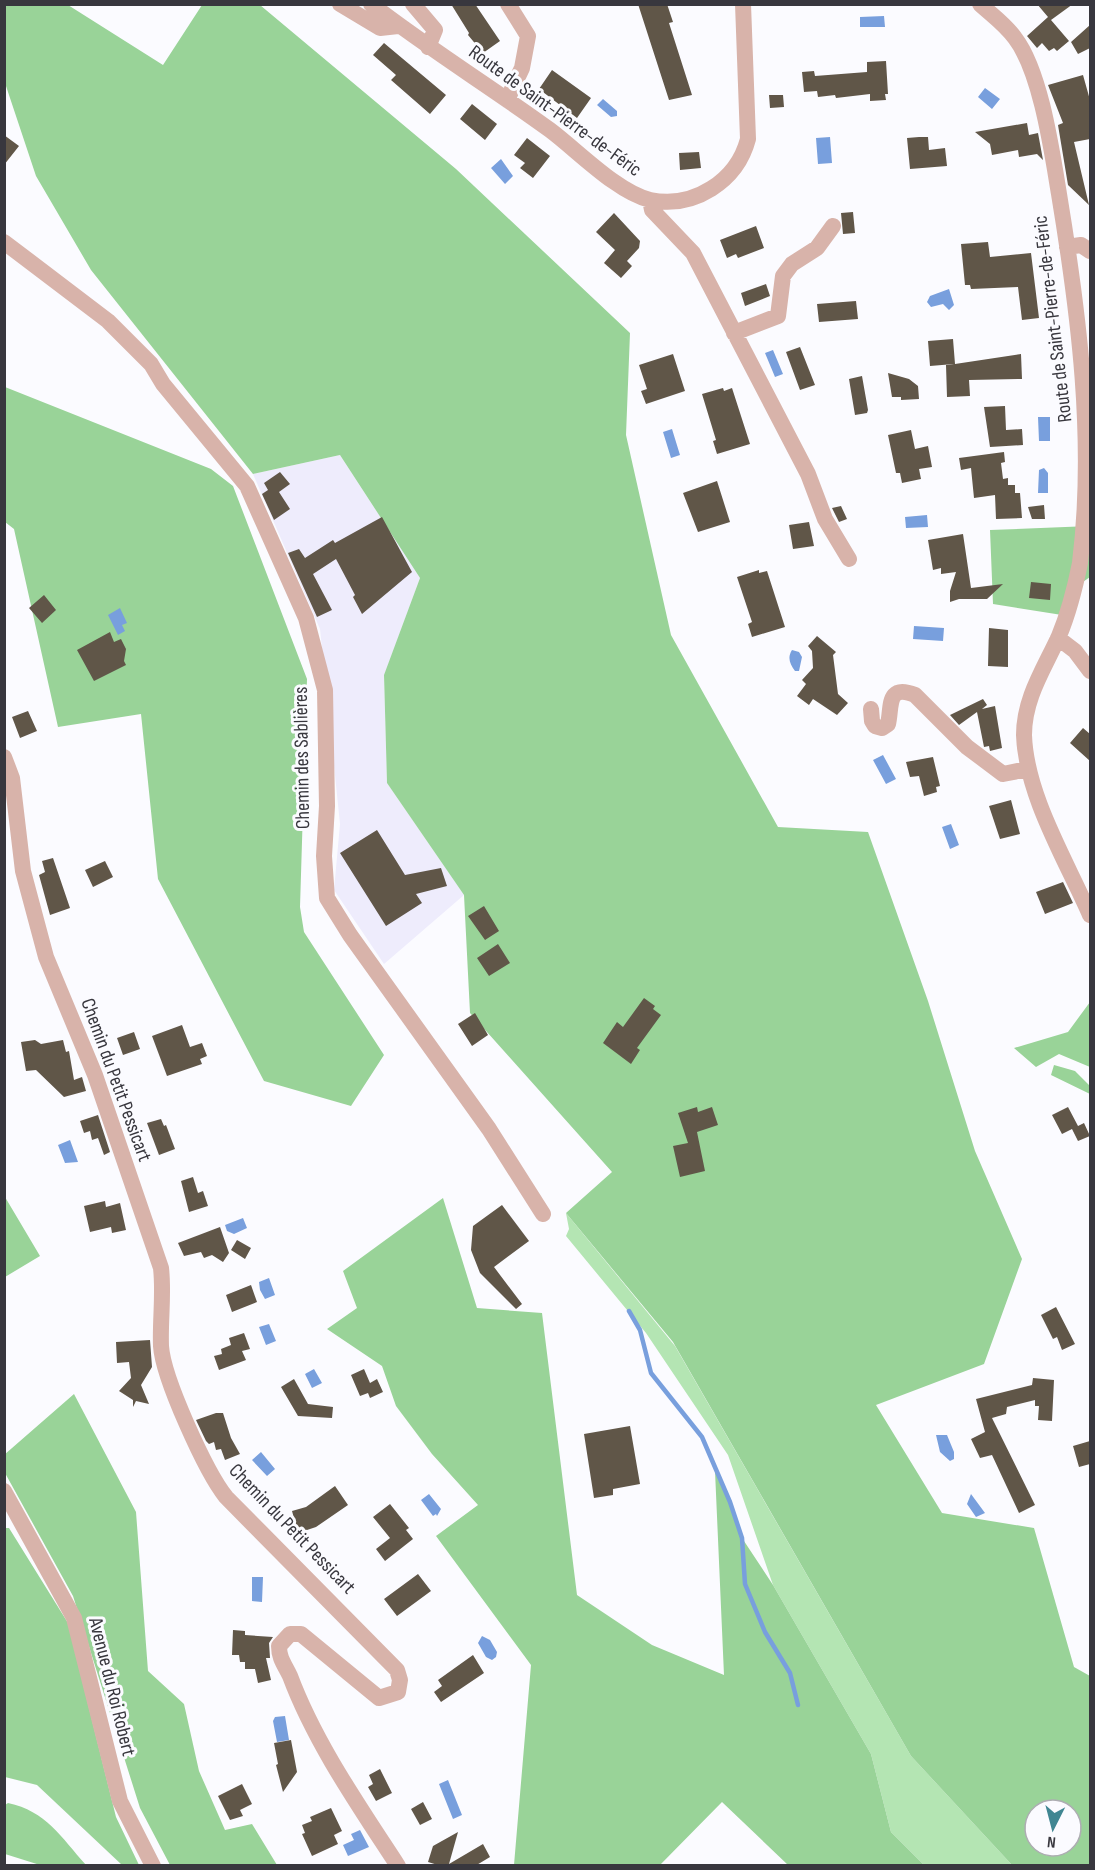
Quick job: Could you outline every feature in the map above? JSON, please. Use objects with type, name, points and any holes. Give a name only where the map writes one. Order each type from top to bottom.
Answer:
[{"type":"street","points":[[340,4],[380,28],[398,26]]},
{"type":"street","name":"Route de Saint-Pierre-de-Féric","points":[[371,4],[398,26],[507,100],[634,194],[650,200],[668,201],[689,199],[710,190],[729,176],[744,157],[748,140],[743,4]]},
{"type":"street","points":[[413,4],[435,30],[428,47]]},
{"type":"street","points":[[507,100],[522,68],[528,36],[508,4]]},
{"type":"street","name":"Route de Saint-Pierre-de-Féric","points":[[980,4],[1016,38],[1028,63],[1053,156],[1084,371],[1089,478],[1081,557],[1073,598],[1027,707],[1024,733],[1028,769],[1090,915]]},
{"type":"street","points":[[650,200],[652,210],[693,253],[808,474],[825,519],[849,559]]},
{"type":"street","points":[[735,333],[778,316],[783,276],[792,264],[817,248],[833,226]]},
{"type":"street","name":"Chemin des Sablières","points":[[4,242],[108,321],[151,364],[163,384],[246,486],[306,618],[325,690],[327,806],[324,856],[327,898],[350,935],[489,1129],[543,1214]]},
{"type":"street","points":[[1067,247],[1081,245],[1090,251]]},
{"type":"street","points":[[1058,638],[1075,651],[1090,671]]},
{"type":"street","points":[[871,709],[872,721],[875,726],[882,728],[888,724],[889,703],[897,694],[907,692],[915,695],[967,747],[1003,774],[1028,769]]},
{"type":"street","name":"Chemin du Petit Pessicart","points":[[4,757],[12,778],[23,871],[46,957],[95,1075],[160,1268],[164,1297],[161,1348],[169,1376],[205,1463],[226,1497],[397,1670],[400,1680],[398,1692],[379,1698],[301,1634],[290,1634],[279,1646],[279,1658],[297,1695],[358,1805],[399,1866]]},
{"type":"street","name":"Avenue du Roi Robert","points":[[4,1491],[74,1618],[120,1801],[153,1866]]},
{"type":"shaded area","points":[[340,455],[420,578],[384,676],[387,783],[464,895],[384,964],[334,890],[340,824],[320,629],[253,474]]},
{"type":"green space","points":[[4,5],[68,5],[163,65],[202,5],[260,5],[456,169],[630,333],[626,435],[671,635],[778,827],[868,832],[928,1001],[975,1151],[1022,1259],[984,1364],[876,1405],[942,1513],[1034,1528],[1074,1667],[1090,1676],[1090,1865],[1012,1865],[911,1756],[673,1342],[566,1213],[612,1172],[470,1013],[464,895],[387,783],[384,675],[420,578],[340,455],[253,474],[91,270],[36,176],[5,83]]},
{"type":"green space","points":[[5,387],[211,469],[233,486],[307,679],[300,907],[304,932],[384,1055],[351,1106],[264,1081],[158,879],[141,714],[58,727],[14,529],[5,522]]},
{"type":"green space","points":[[1090,526],[1090,577],[1070,591],[1062,615],[993,604],[990,530]]},
{"type":"green space","points":[[1090,1002],[1090,1067],[1059,1054],[1036,1067],[1014,1048],[1068,1032]]},
{"type":"green space","points":[[1054,1065],[1075,1071],[1090,1086],[1090,1094],[1051,1075]]},
{"type":"green space","points":[[5,1197],[40,1256],[4,1277]]},
{"type":"green space","points":[[443,1198],[477,1308],[542,1313],[577,1595],[652,1645],[724,1675],[715,1471],[730,1502],[742,1538],[773,1585],[871,1754],[891,1832],[924,1865],[788,1865],[722,1802],[660,1865],[514,1865],[531,1665],[436,1536],[478,1505],[432,1454],[396,1406],[382,1366],[327,1329],[357,1308],[343,1271]]},
{"type":"green space","points":[[566,1213],[675,1346],[911,1756],[1012,1865],[924,1865],[891,1832],[871,1754],[773,1585],[728,1455],[646,1333],[566,1236],[569,1229]]},
{"type":"green space","points":[[74,1394],[136,1512],[148,1671],[184,1704],[199,1771],[225,1830],[252,1824],[277,1865],[170,1865],[140,1808],[73,1596],[5,1473],[4,1455]]},
{"type":"green space","points":[[4,1528],[9,1528],[68,1623],[116,1817],[139,1865],[122,1865],[37,1785],[5,1777]]},
{"type":"green space","points":[[8,1803],[33,1812],[52,1826],[86,1865],[40,1865],[5,1854],[5,1805]]},
{"type":"water","points":[[884,16],[885,27],[860,27],[860,17]]},
{"type":"water","points":[[985,88],[1000,99],[992,109],[978,97]]},
{"type":"water","points":[[603,99],[617,111],[617,116],[611,117],[597,105]]},
{"type":"water","points":[[830,137],[832,163],[818,164],[816,138]]},
{"type":"water","points":[[501,159],[513,176],[505,184],[491,168]]},
{"type":"water","points":[[949,289],[954,305],[949,310],[943,304],[931,307],[927,302],[930,296]]},
{"type":"water","points":[[773,350],[783,374],[775,377],[765,353]]},
{"type":"water","points":[[1038,417],[1050,417],[1050,441],[1039,441]]},
{"type":"water","points":[[672,429],[680,455],[671,458],[663,432]]},
{"type":"water","points":[[1044,468],[1048,473],[1048,493],[1038,493],[1039,470]]},
{"type":"water","points":[[927,515],[928,527],[906,528],[905,517]]},
{"type":"water","points":[[120,608],[127,623],[122,625],[125,631],[118,635],[108,615]]},
{"type":"water","points":[[914,626],[944,628],[943,641],[913,639]]},
{"type":"water","points":[[792,650],[799,652],[802,657],[799,671],[795,671],[789,658]]},
{"type":"water","points":[[883,755],[896,779],[886,784],[873,760]]},
{"type":"water","points":[[951,824],[959,845],[950,849],[942,827]]},
{"type":"water","points":[[70,1140],[78,1162],[65,1163],[58,1145]]},
{"type":"water","points":[[243,1218],[247,1228],[234,1234],[227,1231],[225,1225]]},
{"type":"water","points":[[269,1278],[275,1295],[265,1299],[259,1282]]},
{"type":"water","points":[[269,1324],[276,1341],[266,1345],[259,1327]]},
{"type":"water","points":[[314,1369],[322,1383],[312,1388],[305,1374]]},
{"type":"water","points":[[936,1435],[947,1435],[954,1452],[954,1459],[950,1461],[940,1452]]},
{"type":"water","points":[[261,1452],[275,1469],[267,1476],[252,1460]]},
{"type":"water","points":[[429,1494],[441,1509],[437,1516],[436,1514],[433,1516],[421,1500]]},
{"type":"water","points":[[971,1494],[985,1513],[976,1517],[967,1504]]},
{"type":"water","points":[[252,1577],[263,1577],[262,1602],[252,1601]]},
{"type":"water","points":[[482,1636],[490,1640],[497,1652],[496,1657],[492,1660],[486,1657],[478,1643]]},
{"type":"water","points":[[285,1716],[289,1740],[277,1742],[273,1721],[275,1717]]},
{"type":"water","points":[[448,1780],[462,1815],[453,1819],[439,1784]]},
{"type":"water","points":[[360,1830],[369,1847],[348,1856],[343,1845],[354,1840],[351,1834]]},
{"type":"building","points":[[451,4],[475,4],[500,41],[483,53],[468,35],[469,33]]},
{"type":"building","points":[[638,4],[667,4],[673,22],[669,23],[692,95],[669,100]]},
{"type":"building","points":[[1037,4],[1073,4],[1051,20],[1069,41],[1057,51],[1054,48],[1049,51],[1042,43],[1037,48],[1027,36],[1048,17]]},
{"type":"building","points":[[1090,25],[1090,48],[1078,54],[1071,42]]},
{"type":"building","points":[[384,43],[446,95],[430,114],[391,80],[396,75],[373,55]]},
{"type":"building","points":[[886,61],[888,94],[885,94],[886,100],[870,101],[870,94],[836,98],[835,95],[818,97],[817,91],[804,92],[802,72],[814,71],[815,76],[867,72],[867,62]]},
{"type":"building","points":[[552,70],[591,98],[577,118],[539,89]]},
{"type":"building","points":[[1083,75],[1090,100],[1090,139],[1074,142],[1089,205],[1068,185],[1058,125],[1063,123],[1048,85]]},
{"type":"building","points":[[769,95],[783,95],[784,107],[770,108]]},
{"type":"building","points":[[472,104],[497,124],[485,140],[460,119]]},
{"type":"building","points":[[1027,123],[1029,135],[1038,133],[1043,160],[1037,154],[1019,157],[1018,150],[992,155],[990,144],[975,132]]},
{"type":"building","points":[[4,135],[19,146],[4,165]]},
{"type":"building","points":[[928,137],[929,150],[945,148],[947,166],[910,169],[907,138]]},
{"type":"building","points":[[527,138],[550,156],[533,178],[520,168],[525,163],[514,155]]},
{"type":"building","points":[[699,152],[701,168],[680,170],[679,153]]},
{"type":"building","points":[[853,212],[855,233],[843,234],[841,213]]},
{"type":"building","points":[[614,213],[640,241],[639,248],[627,261],[632,266],[621,278],[604,263],[615,250],[596,232]]},
{"type":"building","points":[[756,226],[764,248],[738,258],[736,254],[727,258],[720,240]]},
{"type":"building","points":[[988,242],[990,257],[1031,253],[1039,318],[1022,320],[1018,287],[971,289],[970,285],[965,285],[961,244]]},
{"type":"building","points":[[766,284],[770,296],[745,306],[741,293]]},
{"type":"building","points":[[856,301],[858,319],[819,322],[817,304]]},
{"type":"building","points":[[953,339],[955,364],[1021,354],[1022,379],[969,380],[970,396],[947,397],[946,365],[954,364],[930,366],[928,341]]},
{"type":"building","points":[[800,347],[815,385],[800,390],[786,352]]},
{"type":"building","points":[[673,354],[685,391],[646,404],[641,391],[647,389],[639,365]]},
{"type":"building","points":[[888,373],[909,379],[918,386],[919,399],[901,400],[901,397],[892,397]]},
{"type":"building","points":[[862,376],[868,410],[867,413],[855,415],[849,379]]},
{"type":"building","points":[[723,388],[724,391],[732,388],[750,444],[717,454],[713,441],[716,440],[702,394]]},
{"type":"building","points":[[1005,406],[1006,430],[1022,429],[1023,445],[990,447],[984,407]]},
{"type":"building","points":[[911,430],[915,449],[928,446],[932,467],[919,469],[921,479],[902,483],[900,473],[896,473],[888,435]]},
{"type":"building","points":[[1004,452],[1005,462],[1001,463],[1003,479],[1008,478],[1008,485],[1015,485],[1015,493],[1020,493],[1022,518],[996,519],[995,495],[974,498],[971,468],[961,470],[959,458]]},
{"type":"building","points":[[280,472],[290,484],[279,492],[290,509],[274,520],[262,494],[268,490],[264,483]]},
{"type":"building","points":[[717,481],[730,522],[698,532],[683,493]]},
{"type":"building","points":[[1044,505],[1045,519],[1032,519],[1028,507]]},
{"type":"building","points":[[841,506],[847,519],[839,522],[832,508]]},
{"type":"building","points":[[382,517],[412,572],[362,614],[336,559],[313,574],[332,610],[317,617],[288,553],[299,549],[305,558],[333,540],[335,543]]},
{"type":"building","points":[[809,522],[814,546],[793,549],[789,525]]},
{"type":"building","points":[[963,534],[971,588],[1003,584],[987,599],[959,599],[950,602],[950,591],[956,572],[941,574],[941,568],[933,570],[928,540]]},
{"type":"building","points":[[759,570],[759,573],[767,571],[785,627],[752,637],[748,624],[752,622],[737,577]]},
{"type":"building","points":[[1031,582],[1051,584],[1050,600],[1029,598]]},
{"type":"building","points":[[44,595],[56,610],[42,623],[29,608]]},
{"type":"building","points":[[989,628],[1008,630],[1008,667],[988,666]]},
{"type":"building","points":[[110,632],[114,642],[121,639],[126,649],[124,661],[126,665],[94,681],[77,650]]},
{"type":"building","points":[[817,636],[836,652],[833,655],[838,694],[848,703],[837,715],[813,699],[809,705],[797,696],[806,684],[802,680],[813,668],[812,651],[808,646]]},
{"type":"building","points":[[983,699],[987,705],[982,709],[995,706],[1002,748],[990,751],[989,746],[984,747],[977,712],[959,725],[950,715]]},
{"type":"building","points":[[28,711],[37,731],[20,738],[12,717]]},
{"type":"building","points":[[1083,728],[1090,734],[1090,761],[1070,743]]},
{"type":"building","points":[[933,757],[940,786],[936,787],[937,792],[924,796],[919,776],[910,777],[906,762]]},
{"type":"building","points":[[1011,800],[1020,834],[1000,839],[989,806]]},
{"type":"building","points":[[377,830],[405,875],[441,868],[447,886],[416,894],[422,903],[386,926],[340,853]]},
{"type":"building","points":[[53,858],[70,908],[50,915],[39,875],[45,872],[42,861]]},
{"type":"building","points":[[105,861],[113,877],[93,887],[85,870]]},
{"type":"building","points":[[1063,882],[1073,903],[1045,914],[1036,892]]},
{"type":"building","points":[[484,906],[499,931],[485,940],[468,916]]},
{"type":"building","points":[[498,944],[510,963],[489,976],[477,958]]},
{"type":"building","points":[[644,998],[655,1006],[653,1009],[661,1015],[637,1048],[640,1050],[631,1064],[603,1043],[617,1022],[623,1027]]},
{"type":"building","points":[[475,1013],[488,1035],[472,1046],[458,1024]]},
{"type":"building","points":[[182,1025],[190,1047],[202,1043],[207,1056],[200,1059],[202,1064],[167,1076],[152,1036]]},
{"type":"building","points":[[134,1032],[140,1049],[123,1055],[117,1038]]},
{"type":"building","points":[[35,1040],[41,1044],[63,1040],[66,1052],[69,1051],[74,1080],[82,1077],[86,1091],[64,1097],[36,1070],[26,1071],[21,1042]]},
{"type":"building","points":[[697,1107],[698,1112],[712,1107],[718,1125],[697,1132],[705,1171],[680,1177],[673,1146],[688,1143],[678,1113]]},
{"type":"building","points":[[1068,1107],[1078,1126],[1084,1123],[1090,1136],[1078,1141],[1072,1129],[1062,1134],[1052,1115]]},
{"type":"building","points":[[98,1115],[110,1152],[104,1155],[98,1138],[92,1140],[90,1131],[84,1133],[80,1121]]},
{"type":"building","points":[[161,1119],[164,1126],[166,1125],[175,1149],[159,1155],[147,1123]]},
{"type":"building","points":[[193,1177],[198,1193],[203,1191],[208,1206],[189,1212],[181,1181]]},
{"type":"building","points":[[105,1201],[106,1207],[120,1203],[126,1230],[112,1233],[111,1227],[90,1232],[84,1206]]},
{"type":"building","points":[[502,1205],[529,1241],[494,1267],[522,1304],[516,1309],[480,1273],[471,1250],[473,1226]]},
{"type":"building","points":[[220,1227],[229,1253],[223,1262],[212,1255],[204,1258],[201,1252],[184,1256],[178,1243]]},
{"type":"building","points":[[237,1240],[251,1248],[245,1259],[231,1250]]},
{"type":"building","points":[[251,1285],[257,1302],[232,1312],[226,1295]]},
{"type":"building","points":[[1056,1307],[1075,1344],[1062,1350],[1057,1337],[1053,1339],[1041,1315]]},
{"type":"building","points":[[244,1333],[250,1349],[242,1351],[246,1360],[219,1370],[214,1356],[222,1354],[221,1349],[231,1345],[229,1338]]},
{"type":"building","points":[[150,1340],[152,1367],[141,1385],[149,1404],[136,1401],[133,1407],[133,1400],[119,1391],[131,1378],[129,1362],[117,1363],[116,1342]]},
{"type":"building","points":[[364,1369],[370,1383],[377,1379],[383,1392],[370,1398],[368,1393],[360,1396],[351,1375]]},
{"type":"building","points":[[1033,1378],[1054,1380],[1052,1421],[1038,1420],[1039,1406],[1035,1406],[1035,1400],[1007,1407],[1006,1414],[992,1418],[1035,1505],[1019,1513],[992,1455],[980,1458],[971,1439],[985,1432],[976,1399],[1032,1385]]},
{"type":"building","points":[[294,1379],[308,1404],[333,1407],[332,1418],[298,1416],[281,1387]]},
{"type":"building","points":[[223,1413],[231,1438],[240,1454],[225,1460],[221,1449],[216,1450],[214,1442],[209,1444],[206,1441],[196,1420]]},
{"type":"building","points":[[630,1426],[640,1484],[613,1489],[613,1495],[594,1498],[584,1434]]},
{"type":"building","points":[[1090,1441],[1090,1464],[1079,1467],[1073,1446]]},
{"type":"building","points":[[335,1486],[348,1505],[316,1527],[298,1533],[292,1511],[306,1507]]},
{"type":"building","points":[[390,1504],[409,1528],[406,1530],[413,1539],[385,1561],[376,1549],[390,1538],[373,1517]]},
{"type":"building","points":[[418,1574],[431,1591],[397,1616],[384,1599]]},
{"type":"building","points":[[233,1630],[245,1631],[245,1635],[273,1637],[269,1643],[270,1658],[266,1658],[271,1680],[258,1683],[255,1669],[245,1669],[245,1662],[240,1662],[239,1655],[232,1655]]},
{"type":"building","points":[[473,1655],[484,1673],[441,1702],[434,1692],[442,1686],[438,1680]]},
{"type":"building","points":[[291,1740],[297,1772],[283,1792],[276,1765],[278,1764],[274,1743]]},
{"type":"building","points":[[380,1769],[392,1793],[376,1801],[368,1787],[373,1784],[369,1775]]},
{"type":"building","points":[[242,1784],[252,1804],[240,1810],[243,1816],[230,1820],[218,1796]]},
{"type":"building","points":[[423,1802],[432,1819],[420,1825],[411,1809]]},
{"type":"building","points":[[331,1808],[342,1831],[334,1835],[338,1844],[312,1856],[302,1834],[305,1833],[302,1825],[312,1821],[310,1817]]},
{"type":"building","points":[[458,1832],[449,1864],[483,1844],[490,1857],[475,1866],[441,1866],[428,1862],[433,1846]]},
{"type":"waterway","points":[[629,1311],[640,1330],[651,1373],[702,1437],[730,1502],[742,1538],[745,1584],[765,1632],[790,1673],[798,1705]]}]
